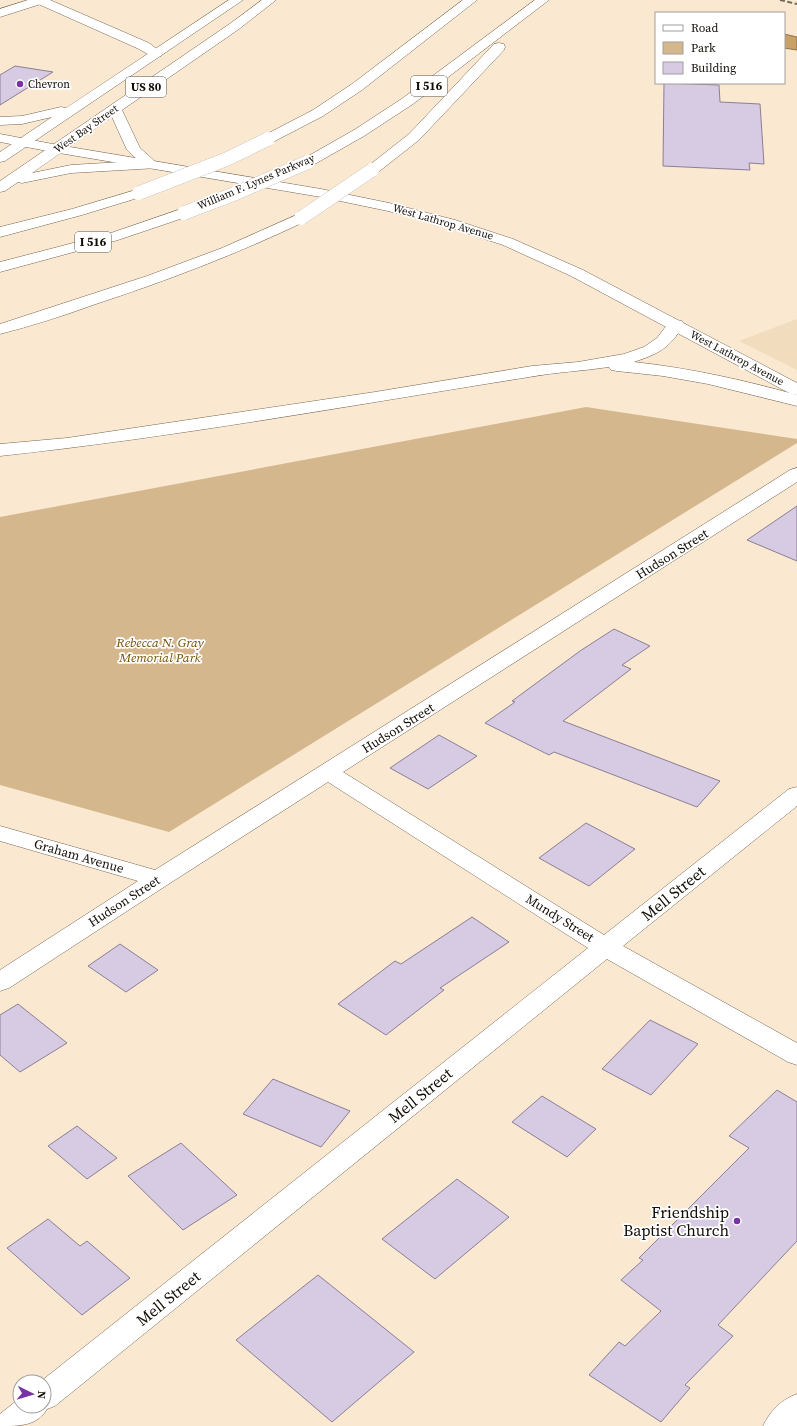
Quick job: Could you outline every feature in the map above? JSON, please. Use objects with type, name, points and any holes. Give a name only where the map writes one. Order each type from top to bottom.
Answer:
[{"type":"main road","points":[[0,12],[40,0],[144,46],[156,53]]},
{"type":"main road","name":"West Bay Street","points":[[0,158],[237,0]]},
{"type":"main road","name":"West Bay Street","points":[[3,186],[235,26],[270,0]]},
{"type":"main road","name":"I 516","points":[[0,232],[20,228],[138,193],[227,160],[318,113],[357,87],[471,0]]},
{"type":"main road","name":"William F. Lynes Parkway","points":[[0,267],[113,237],[184,213],[234,194],[308,162],[359,133],[408,102],[543,0]]},
{"type":"main road","points":[[0,329],[50,314],[186,268],[273,232],[301,218],[372,170],[414,137],[491,55],[548,0]]},
{"type":"main road","points":[[0,121],[22,120],[75,107]]},
{"type":"main road","points":[[115,109],[134,150],[152,165]]},
{"type":"main road","name":"West Lathrop Avenue","points":[[0,138],[359,201],[450,222],[508,242],[577,273],[797,390]]},
{"type":"main road","points":[[3,186],[22,179],[71,169],[152,165]]},
{"type":"main road","points":[[578,367],[627,359],[650,351],[663,342],[676,325]]},
{"type":"main road","points":[[0,450],[75,442],[375,397],[532,371],[578,367],[613,365],[690,375],[743,386],[797,401]]},
{"type":"main road","name":"Hudson Street","points":[[0,982],[158,879],[797,474]]},
{"type":"main road","name":"Mundy Street","points":[[328,772],[605,947],[797,1055]]},
{"type":"main road","name":"Mell Street","points":[[52,1391],[797,794]]},
{"type":"main road","name":"Graham Avenue","points":[[0,834],[158,879]]},
{"type":"main road","points":[[779,1426],[797,1407]]},
{"type":"main road","points":[[8,1426],[23,1414]]},
{"type":"shaded area","points":[[785,34],[797,37],[797,50],[785,48]]},
{"type":"shaded area","points":[[797,319],[797,370],[739,341]]},
{"type":"green space","name":"Rebecca N. Gray Memorial Park","points":[[586,407],[797,439],[797,443],[169,832],[0,785],[0,517]]},
{"type":"building","points":[[15,66],[53,72],[0,105],[0,75]]},
{"type":"building","points":[[664,84],[719,85],[720,102],[760,104],[764,164],[749,163],[750,170],[663,166]]},
{"type":"building","points":[[797,506],[797,561],[747,540]]},
{"type":"building","points":[[614,629],[650,646],[622,665],[631,669],[563,721],[720,781],[697,807],[554,752],[549,755],[485,723],[515,702],[512,701],[580,651]]},
{"type":"building","points":[[439,735],[477,756],[428,789],[390,768]]},
{"type":"building","points":[[586,823],[635,849],[589,886],[539,858]]},
{"type":"building","points":[[472,917],[509,942],[440,988],[444,990],[386,1035],[338,1004],[395,961],[401,964]]},
{"type":"building","points":[[120,944],[158,970],[126,992],[88,966]]},
{"type":"building","points":[[18,1004],[67,1043],[20,1072],[0,1055],[0,1015]]},
{"type":"building","points":[[650,1020],[698,1044],[651,1095],[602,1069]]},
{"type":"building","points":[[273,1079],[350,1111],[321,1147],[243,1114]]},
{"type":"building","name":"Friendship Baptist Church","points":[[777,1090],[797,1102],[797,1241],[718,1325],[733,1336],[685,1385],[690,1388],[661,1422],[589,1375],[619,1342],[625,1346],[661,1311],[621,1280],[643,1260],[639,1258],[749,1148],[729,1136]]},
{"type":"building","points":[[542,1096],[596,1129],[567,1157],[512,1122]]},
{"type":"building","points":[[77,1126],[117,1158],[87,1179],[48,1146]]},
{"type":"building","points":[[181,1143],[237,1195],[183,1230],[128,1176]]},
{"type":"building","points":[[457,1179],[509,1217],[435,1279],[382,1239]]},
{"type":"building","points":[[48,1219],[80,1246],[87,1241],[130,1278],[82,1315],[7,1248]]},
{"type":"building","points":[[318,1275],[414,1352],[332,1422],[236,1340]]},
{"type":"railway","points":[[780,0],[797,4]]},
{"type":"place","name":"Chevron","points":[[20,84]]},
{"type":"place","name":"Friendship Baptist Church","points":[[737,1221]]}]
